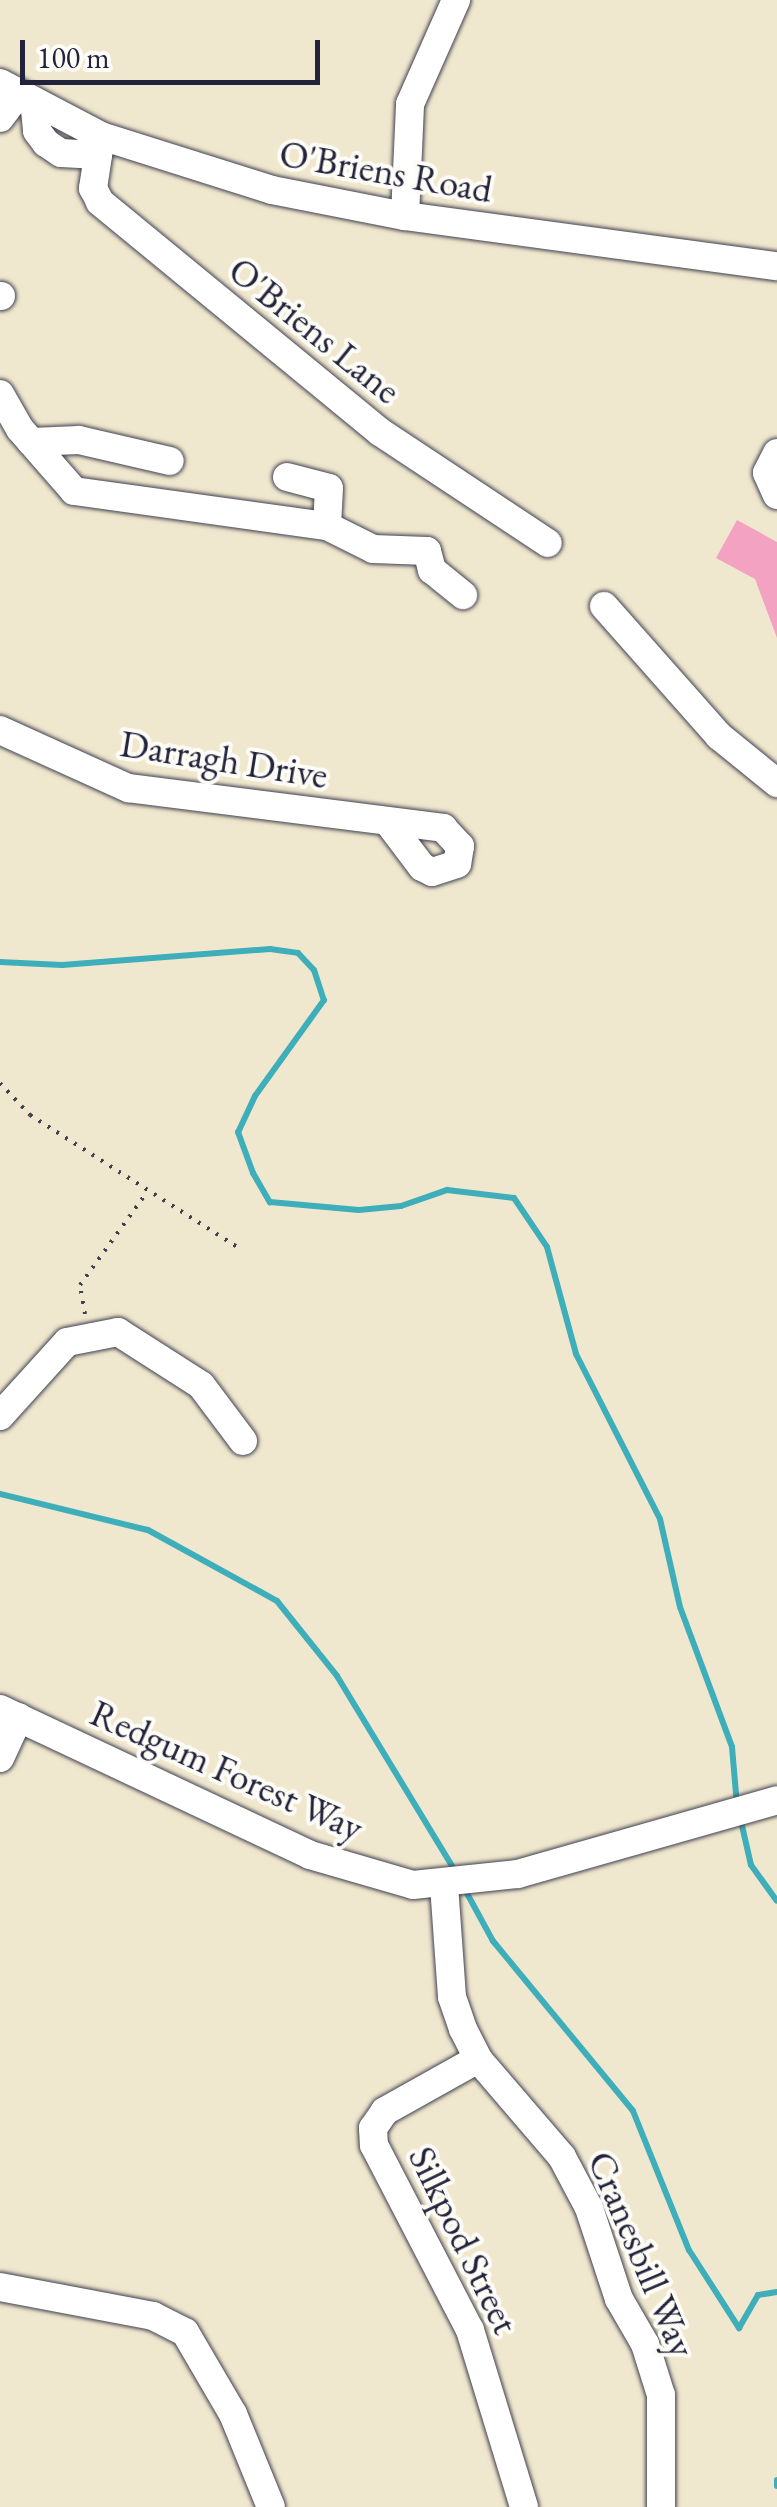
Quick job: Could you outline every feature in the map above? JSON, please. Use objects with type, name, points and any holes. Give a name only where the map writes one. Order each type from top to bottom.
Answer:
[{"type":"street","points":[[405,216],[410,104],[456,0]]},
{"type":"street","points":[[0,118],[18,92]]},
{"type":"street","name":"O'Briens Road","points":[[18,92],[46,143],[61,153],[99,145],[272,190],[405,216],[777,266]]},
{"type":"street","name":"O'Briens Lane","points":[[99,145],[93,188],[100,202],[380,432],[548,543]]},
{"type":"street","points":[[0,394],[31,442],[74,491],[327,526],[373,549],[426,551],[432,570],[463,595]]},
{"type":"street","points":[[31,442],[79,440],[170,461]]},
{"type":"street","points":[[777,453],[767,474],[777,495]]},
{"type":"street","points":[[287,478],[329,488],[327,526]]},
{"type":"street","points":[[604,606],[719,736],[777,783]]},
{"type":"street","name":"Darragh Drive","points":[[0,730],[128,788],[388,822]]},
{"type":"street","points":[[0,1416],[68,1342],[118,1332],[202,1385],[243,1441]]},
{"type":"street","points":[[0,1758],[9,1713]]},
{"type":"street","name":"Redgum Forest Way","points":[[9,1713],[310,1856],[413,1885],[444,1884],[608,1852],[777,1800]]},
{"type":"street","name":"Cranesbill Way","points":[[444,1884],[452,1997],[478,2060],[562,2157],[589,2208],[661,2395],[662,2507]]},
{"type":"street","name":"Silkpod Street","points":[[478,2060],[385,2111],[373,2128],[374,2145],[470,2330],[524,2507]]},
{"type":"street","points":[[0,2287],[152,2316],[185,2332],[233,2414],[271,2507]]},
{"type":"path","points":[[0,1083],[30,1115],[240,1249]]},
{"type":"path","points":[[89,1338],[80,1285],[147,1192]]},
{"type":"building","points":[[737,520],[777,542],[777,638],[755,579],[716,558]]},
{"type":"waterway","points":[[0,962],[62,965],[270,949],[298,953],[314,970],[324,1000],[255,1096],[238,1132],[253,1173],[270,1202],[359,1210],[401,1206],[447,1190],[514,1198],[547,1247],[576,1354],[660,1519],[680,1607],[732,1747],[737,1805]]},
{"type":"waterway","points":[[0,1494],[148,1530],[277,1601],[337,1676],[455,1871]]},
{"type":"waterway","points":[[740,1817],[751,1865],[777,1901]]},
{"type":"waterway","points":[[463,1886],[493,1941],[633,2111],[689,2250],[739,2328],[758,2295],[777,2292]]},
{"type":"waterway","points":[[777,2480],[777,2486]]}]
